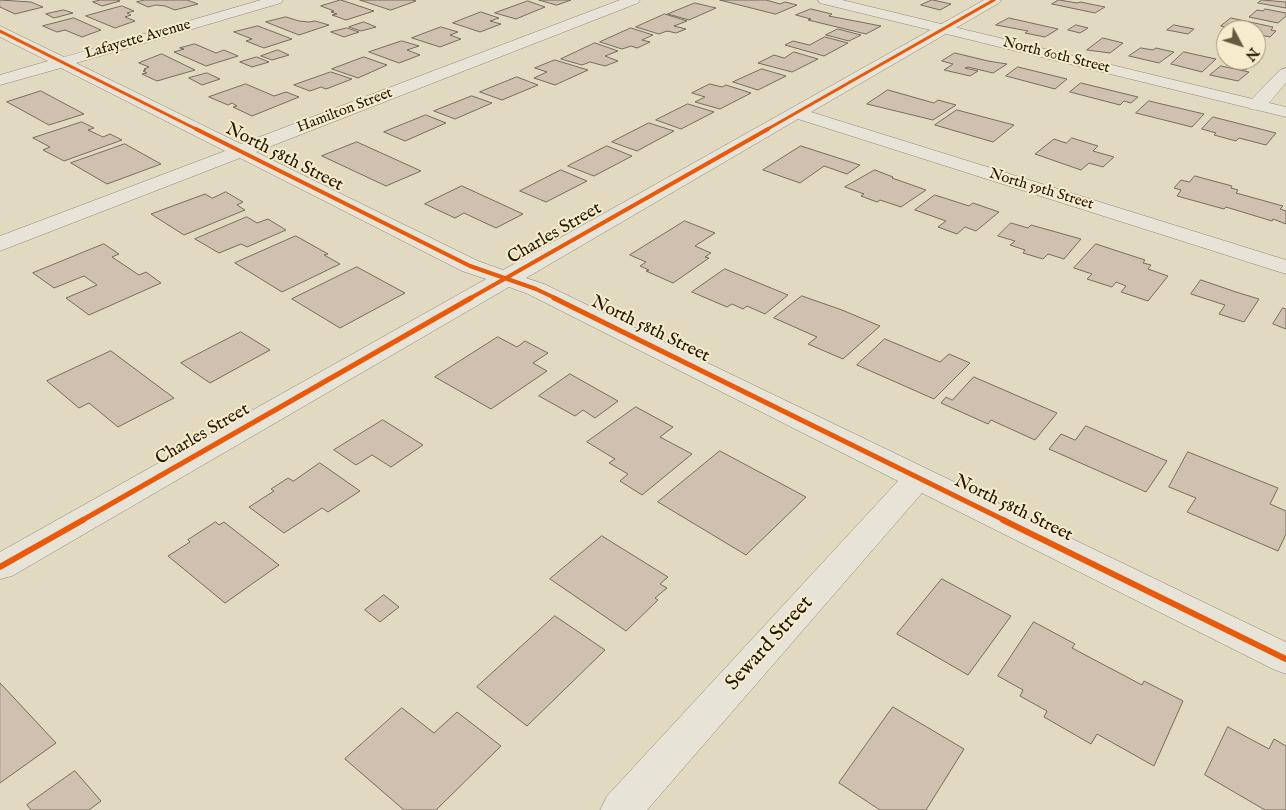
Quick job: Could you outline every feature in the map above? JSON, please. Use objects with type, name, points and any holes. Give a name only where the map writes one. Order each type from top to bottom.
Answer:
[{"type":"street","name":"Lafayette Avenue","points":[[0,80],[276,0]]},
{"type":"street","name":"Hamilton Street","points":[[0,244],[634,0]]},
{"type":"street","name":"North 60th Street","points":[[825,0],[1286,112]]},
{"type":"street","name":"Charles Street","points":[[0,567],[994,0]]},
{"type":"street","name":"North 58th Street","points":[[0,31],[470,266],[536,289],[1286,659]]},
{"type":"street","points":[[1256,105],[1286,73]]},
{"type":"street","name":"North 59th Street","points":[[796,112],[1286,266]]},
{"type":"street","name":"Seward Street","points":[[621,810],[918,478]]},
{"type":"building","points":[[0,0],[31,2],[43,7],[15,14],[0,7]]},
{"type":"building","points":[[101,0],[120,1],[102,6],[93,2]]},
{"type":"building","points":[[145,0],[187,0],[198,4],[175,10],[156,5],[148,7],[137,2]]},
{"type":"building","points":[[341,0],[374,11],[346,20],[332,15],[337,14],[321,6]]},
{"type":"building","points":[[360,0],[412,0],[416,1],[391,10]]},
{"type":"building","points":[[539,0],[571,0],[557,5]]},
{"type":"building","points":[[720,0],[766,0],[780,4],[785,2],[797,5],[776,14]]},
{"type":"building","points":[[932,0],[951,4],[940,10],[921,5]]},
{"type":"building","points":[[1059,0],[1105,7],[1095,13],[1052,4]]},
{"type":"building","points":[[1262,0],[1286,2],[1286,8],[1258,3]]},
{"type":"building","points":[[528,1],[545,7],[516,19],[495,13]]},
{"type":"building","points":[[695,3],[716,8],[689,20],[668,14]]},
{"type":"building","points":[[122,6],[134,11],[127,13],[131,15],[125,17],[135,21],[115,28],[86,16]]},
{"type":"building","points":[[811,9],[832,14],[829,16],[881,26],[866,34],[808,20],[811,19],[796,15]]},
{"type":"building","points":[[1265,9],[1286,13],[1286,16],[1278,23],[1249,17],[1257,10],[1263,11]]},
{"type":"building","points":[[64,10],[73,13],[54,18],[46,14]]},
{"type":"building","points":[[481,12],[499,18],[490,21],[501,24],[480,32],[453,23]]},
{"type":"building","points":[[665,14],[687,21],[674,26],[686,29],[676,33],[667,31],[659,34],[636,27]]},
{"type":"building","points":[[286,17],[299,21],[315,21],[329,25],[299,35],[266,22]]},
{"type":"building","points":[[74,18],[101,30],[82,37],[65,30],[57,32],[43,26]]},
{"type":"building","points":[[1009,18],[1058,29],[1045,37],[1025,33],[1028,31],[996,25]]},
{"type":"building","points":[[364,22],[376,27],[361,31],[349,27]]},
{"type":"building","points":[[1076,25],[1088,28],[1080,33],[1068,30]]},
{"type":"building","points":[[1174,25],[1194,29],[1188,34],[1167,30]]},
{"type":"building","points":[[258,26],[292,39],[264,48],[246,41],[252,39],[234,32]]},
{"type":"building","points":[[1266,26],[1273,27],[1271,30],[1276,31],[1270,37],[1266,36]]},
{"type":"building","points":[[441,27],[458,32],[450,35],[461,39],[440,47],[412,38]]},
{"type":"building","points":[[347,28],[359,32],[344,37],[331,32]]},
{"type":"building","points":[[631,28],[653,35],[642,40],[650,42],[637,48],[631,46],[622,49],[600,42]]},
{"type":"building","points":[[838,29],[861,35],[849,41],[826,35]]},
{"type":"building","points":[[825,37],[848,43],[824,56],[785,45],[793,41],[809,45]]},
{"type":"building","points":[[1103,38],[1123,43],[1110,53],[1087,50]]},
{"type":"building","points":[[402,41],[419,46],[407,50],[420,55],[399,63],[369,52]]},
{"type":"building","points":[[595,43],[618,51],[605,56],[618,61],[605,66],[590,62],[582,65],[561,59]]},
{"type":"building","points":[[195,44],[216,53],[224,50],[238,56],[206,66],[174,52],[184,49],[180,48]]},
{"type":"building","points":[[1141,48],[1153,50],[1156,48],[1174,52],[1159,63],[1129,56]]},
{"type":"building","points":[[278,50],[289,55],[272,60],[261,56]]},
{"type":"building","points":[[794,52],[818,59],[792,72],[758,63],[774,55],[784,58]]},
{"type":"building","points":[[1184,52],[1216,59],[1202,72],[1171,64]]},
{"type":"building","points":[[955,53],[1007,64],[993,73],[968,67],[965,68],[978,71],[970,76],[944,70],[953,64],[942,61]]},
{"type":"building","points":[[162,54],[195,70],[157,81],[142,74],[147,73],[143,71],[149,67],[139,63]]},
{"type":"building","points":[[257,57],[269,62],[252,67],[240,62]]},
{"type":"building","points":[[364,57],[387,65],[358,78],[332,69]]},
{"type":"building","points":[[555,60],[588,70],[555,85],[534,78],[547,72],[535,68]]},
{"type":"building","points":[[1018,67],[1067,79],[1055,89],[1006,76]]},
{"type":"building","points":[[762,69],[786,76],[758,90],[733,82]]},
{"type":"building","points":[[1216,70],[1249,72],[1238,81],[1210,75]]},
{"type":"building","points":[[331,72],[352,79],[326,89],[321,87],[310,91],[294,85]]},
{"type":"building","points":[[207,73],[220,79],[202,85],[189,78]]},
{"type":"building","points":[[517,77],[538,85],[502,100],[480,92]]},
{"type":"building","points":[[1081,83],[1138,97],[1131,103],[1124,101],[1120,105],[1070,92]]},
{"type":"building","points":[[246,84],[274,96],[286,92],[299,97],[252,116],[233,107],[237,106],[232,103],[228,105],[209,97]]},
{"type":"building","points":[[710,84],[722,87],[726,85],[751,93],[720,109],[695,102],[705,97],[692,93]]},
{"type":"building","points":[[888,90],[934,103],[938,100],[956,105],[933,120],[867,104]]},
{"type":"building","points":[[41,91],[84,114],[49,125],[7,102]]},
{"type":"building","points":[[472,96],[492,103],[455,119],[434,111]]},
{"type":"building","points":[[1149,101],[1204,114],[1192,127],[1136,113]]},
{"type":"building","points":[[688,104],[714,112],[681,129],[656,120]]},
{"type":"building","points":[[957,110],[1014,125],[993,142],[935,125]]},
{"type":"building","points":[[426,115],[446,123],[405,141],[384,132]]},
{"type":"building","points":[[1213,117],[1276,133],[1266,145],[1239,138],[1236,141],[1214,135],[1216,133],[1202,129]]},
{"type":"building","points":[[82,122],[94,128],[88,130],[103,137],[110,134],[122,140],[64,161],[43,150],[50,147],[33,138]]},
{"type":"building","points":[[649,123],[674,131],[637,151],[612,142]]},
{"type":"building","points":[[1072,138],[1098,146],[1093,151],[1114,157],[1103,167],[1089,163],[1081,170],[1035,154],[1054,139],[1066,143]]},
{"type":"building","points":[[357,142],[421,171],[386,186],[322,156]]},
{"type":"building","points":[[125,144],[161,164],[107,184],[71,163]]},
{"type":"building","points":[[607,146],[632,156],[594,176],[568,166]]},
{"type":"building","points":[[801,146],[860,165],[847,174],[824,166],[800,183],[763,170]]},
{"type":"building","points":[[561,170],[587,181],[546,202],[520,191]]},
{"type":"building","points":[[875,170],[926,190],[901,207],[880,200],[877,202],[861,196],[864,194],[845,187]]},
{"type":"building","points":[[1195,176],[1232,186],[1231,188],[1238,190],[1236,193],[1283,206],[1280,209],[1286,211],[1286,224],[1273,219],[1272,221],[1226,207],[1224,209],[1177,196],[1181,190],[1174,188],[1181,180],[1189,182]]},
{"type":"building","points":[[462,186],[523,214],[496,228],[464,213],[455,218],[425,204]]},
{"type":"building","points":[[226,192],[243,202],[237,205],[245,210],[184,235],[151,214],[205,194],[212,198]]},
{"type":"building","points":[[935,195],[969,206],[973,203],[999,212],[976,231],[965,227],[957,234],[938,227],[946,221],[915,210]]},
{"type":"building","points":[[247,217],[257,223],[268,219],[286,230],[247,247],[241,244],[219,253],[195,239]]},
{"type":"building","points":[[685,221],[715,233],[695,246],[711,253],[705,257],[709,258],[673,283],[646,271],[649,270],[640,266],[646,262],[630,255]]},
{"type":"building","points":[[1011,223],[1028,228],[1031,225],[1081,239],[1064,259],[1048,254],[1043,259],[1023,253],[1025,250],[1010,245],[1015,241],[998,236]]},
{"type":"building","points":[[296,236],[328,254],[324,255],[340,264],[282,292],[235,263]]},
{"type":"building","points":[[104,244],[119,254],[112,257],[139,275],[146,272],[161,283],[89,315],[66,298],[97,285],[84,276],[54,288],[33,273]]},
{"type":"building","points":[[1096,244],[1145,260],[1143,263],[1151,265],[1148,269],[1168,276],[1148,301],[1121,292],[1126,286],[1116,282],[1112,287],[1087,279],[1092,274],[1074,268]]},
{"type":"building","points":[[357,267],[405,293],[340,328],[292,299]]},
{"type":"building","points":[[725,269],[788,295],[765,314],[747,306],[743,309],[732,304],[727,307],[692,292]]},
{"type":"building","points":[[1201,280],[1259,299],[1244,322],[1219,314],[1225,305],[1191,294]]},
{"type":"building","points":[[802,296],[880,326],[843,359],[808,344],[817,337],[774,318]]},
{"type":"building","points":[[1283,308],[1286,309],[1286,329],[1273,324]]},
{"type":"building","points":[[241,332],[270,350],[210,383],[181,363]]},
{"type":"building","points":[[498,337],[517,347],[525,341],[548,353],[533,363],[547,371],[491,409],[435,377]]},
{"type":"building","points":[[885,339],[940,362],[949,354],[970,363],[934,399],[857,365]]},
{"type":"building","points":[[111,351],[174,398],[118,427],[89,403],[79,408],[47,381]]},
{"type":"building","points":[[570,374],[618,401],[595,418],[583,410],[575,416],[539,396]]},
{"type":"building","points":[[974,377],[1057,413],[1035,440],[991,420],[988,424],[941,403],[946,397],[952,400]]},
{"type":"building","points":[[636,407],[673,427],[660,437],[692,454],[642,495],[620,481],[628,474],[609,463],[615,459],[587,442]]},
{"type":"building","points":[[383,420],[423,445],[391,467],[372,455],[356,465],[334,450]]},
{"type":"building","points":[[1086,426],[1167,461],[1146,492],[1049,449],[1061,434],[1075,440]]},
{"type":"building","points":[[720,451],[806,497],[746,555],[658,502]]},
{"type":"building","points":[[1188,452],[1278,488],[1270,504],[1286,511],[1286,534],[1278,551],[1187,512],[1196,498],[1169,487]]},
{"type":"building","points":[[320,463],[360,491],[328,512],[322,508],[284,533],[249,507],[274,491],[271,489],[288,478],[293,481]]},
{"type":"building","points":[[216,522],[219,525],[224,522],[279,565],[225,603],[168,556]]},
{"type":"building","points":[[602,536],[668,577],[660,584],[667,588],[655,598],[658,600],[626,631],[550,579]]},
{"type":"building","points":[[942,579],[1011,616],[968,675],[897,634]]},
{"type":"building","points":[[384,595],[399,607],[380,622],[365,610]]},
{"type":"building","points":[[555,616],[605,650],[527,726],[477,687]]},
{"type":"building","points":[[1034,622],[1075,644],[1072,648],[1142,685],[1144,681],[1183,701],[1154,766],[1097,734],[1091,744],[1044,717],[1047,711],[1020,696],[1023,690],[998,676]]},
{"type":"building","points":[[0,683],[56,743],[0,783]]},
{"type":"building","points":[[893,707],[964,749],[926,810],[880,810],[839,783]]},
{"type":"building","points":[[402,708],[434,733],[457,712],[501,746],[436,810],[404,810],[345,759]]},
{"type":"building","points":[[1228,727],[1269,749],[1274,739],[1286,746],[1286,810],[1265,810],[1205,775]]},
{"type":"building","points":[[75,771],[101,801],[89,810],[31,810],[27,805]]},
{"type":"cycle path","points":[[0,567],[994,0]]},
{"type":"cycle path","points":[[0,31],[470,266],[536,289],[1286,659]]}]
